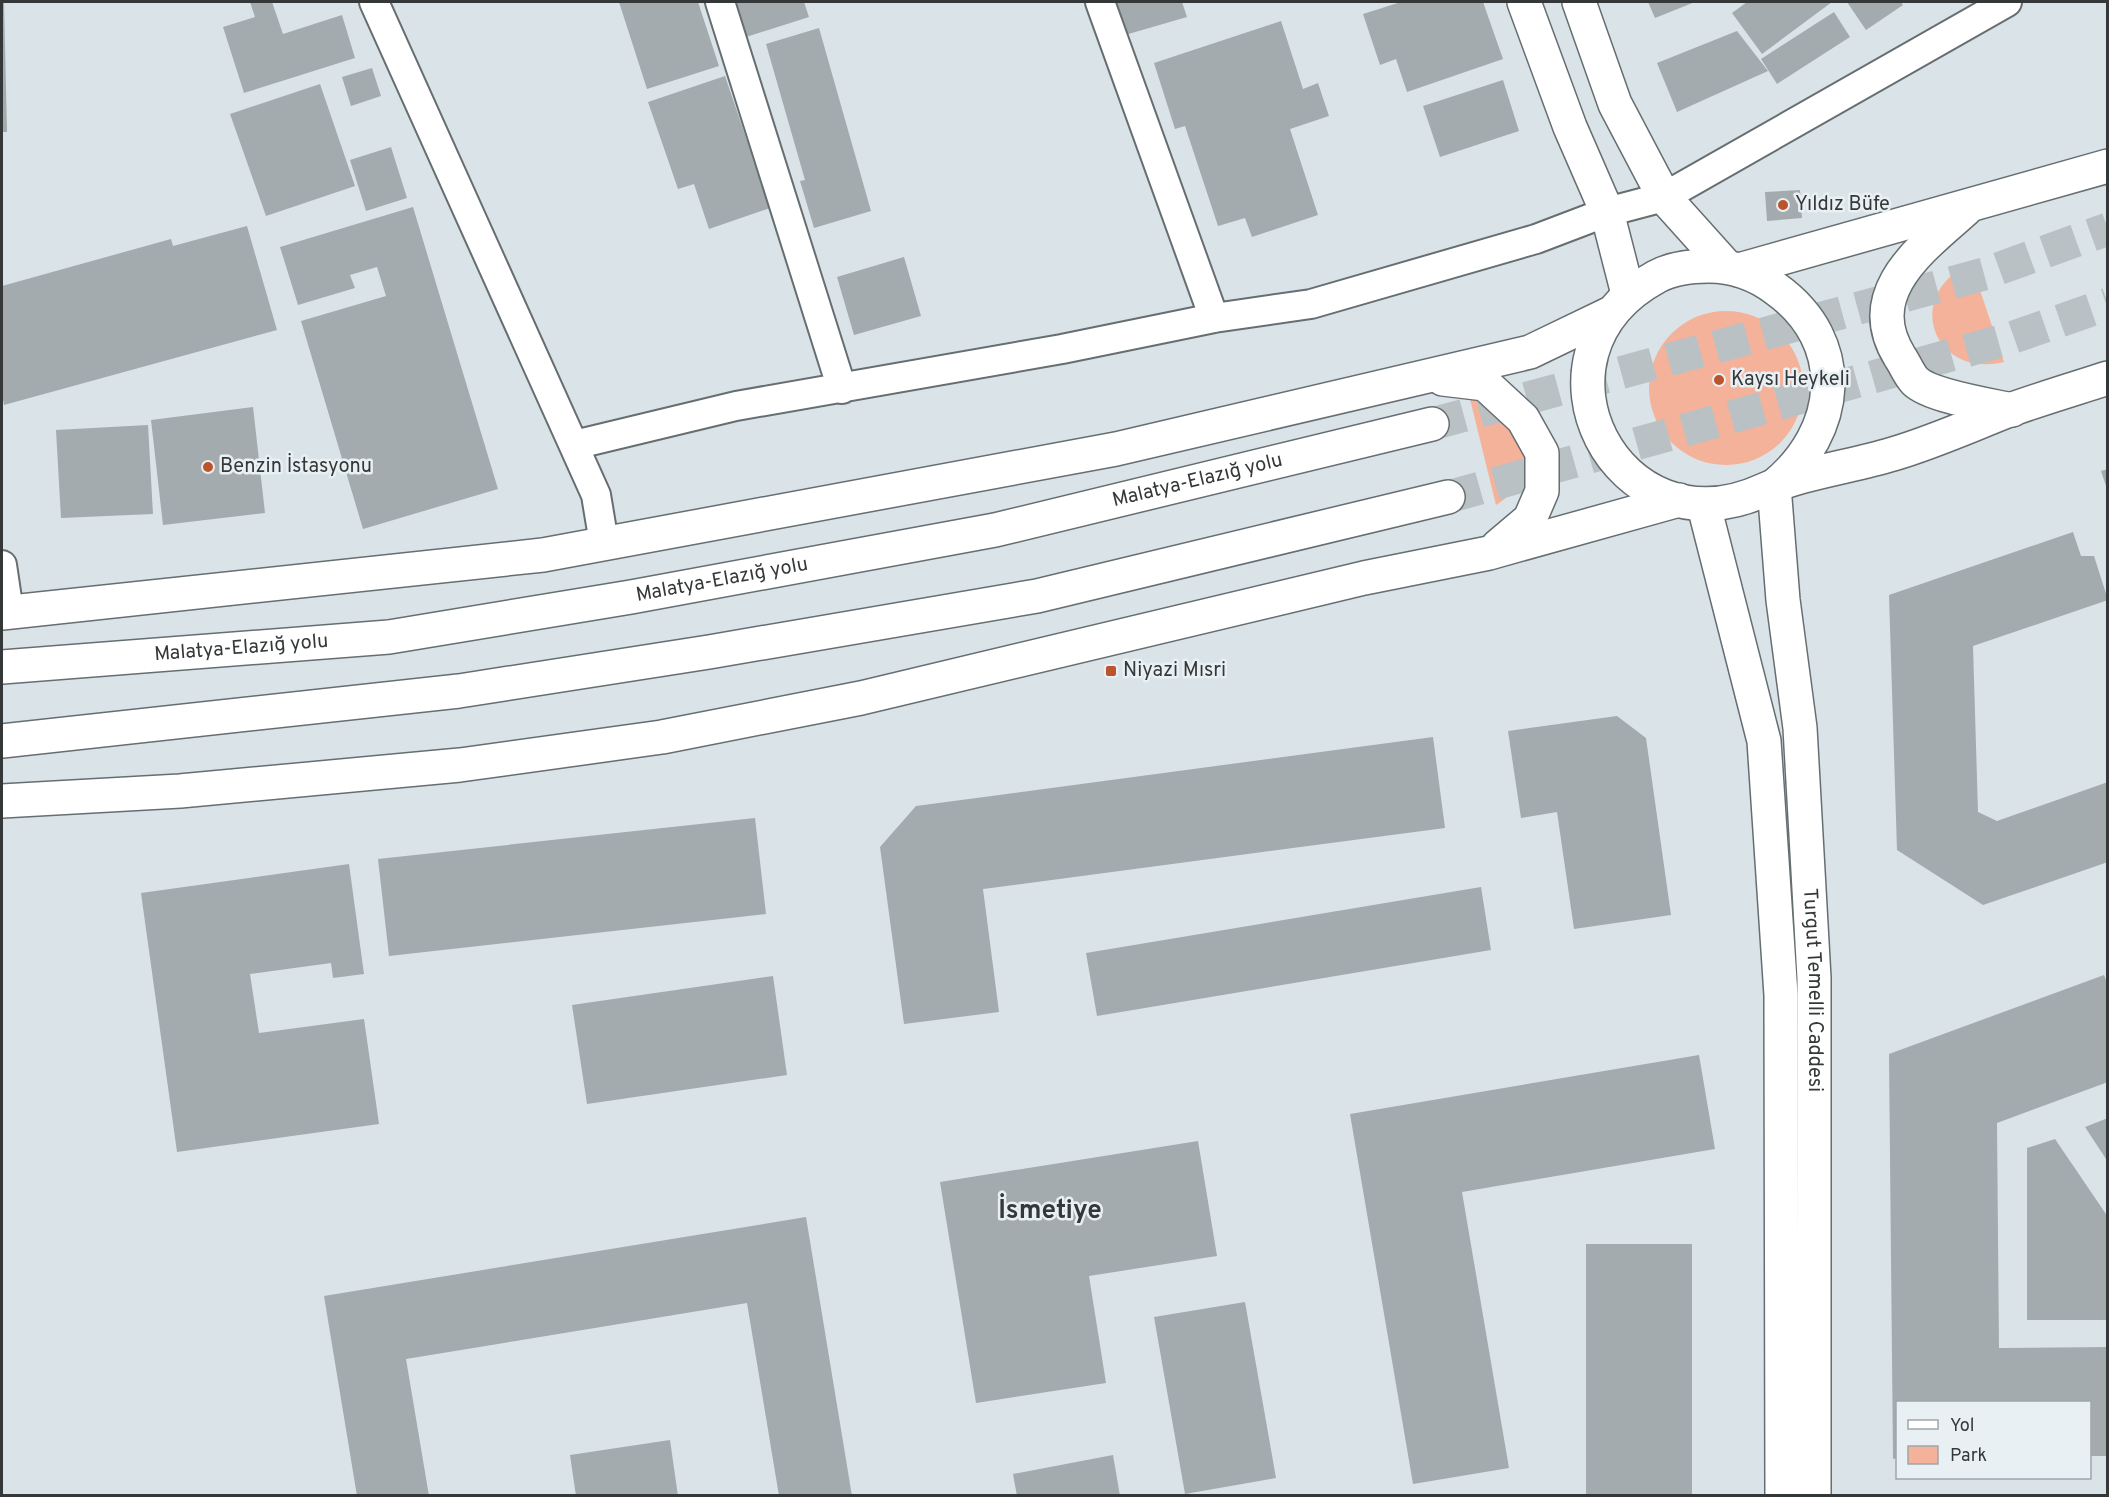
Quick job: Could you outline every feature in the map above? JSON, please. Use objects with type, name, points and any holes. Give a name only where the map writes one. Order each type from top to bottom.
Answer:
[{"type":"main road","points":[[1524,2],[1570,127],[1607,212],[1620,303],[1596,338],[1589,361],[1586,383],[1589,411],[1606,451],[1632,480],[1658,495],[1692,503]]},
{"type":"main road","points":[[1579,2],[1615,104],[1664,197],[1732,268]]},
{"type":"main road","points":[[1732,268],[2108,166]]},
{"type":"main road","points":[[1971,205],[1928,243],[1896,279],[1885,321],[1891,342],[1915,382],[1950,396],[2012,410]]},
{"type":"main road","points":[[5,613],[543,555],[1116,449],[1530,352],[1620,303],[1658,275],[1689,266],[1732,268],[1758,276],[1797,304],[1818,335],[1828,376],[1828,398],[1818,435],[1793,471],[1774,486]]},
{"type":"main road","points":[[1430,377],[1485,384],[1523,418],[1542,453],[1542,491],[1530,519],[1490,553]]},
{"type":"main road","points":[[2,801],[180,791],[460,765],[662,737],[861,698],[1364,579],[1490,553],[1692,503],[1742,501],[1774,486],[1894,454],[2012,410],[2108,378]]},
{"type":"main road","name":"Malatya-Elazığ yolu","points":[[2,667],[389,637],[631,597],[995,530],[1432,424]]},
{"type":"main road","name":"Turgut Temelli Caddesi","points":[[1774,486],[1783,600],[1800,729],[1814,978],[1814,1496]]},
{"type":"main road","points":[[2,741],[459,691],[709,652],[1037,596],[1448,497]]},
{"type":"main road","name":"Turgut Temelli Caddesi","points":[[1692,503],[1764,741],[1781,995],[1782,1496]]},
{"type":"street","points":[[374,2],[596,495],[604,543]]},
{"type":"street","points":[[720,2],[842,389]]},
{"type":"street","points":[[1100,2],[1214,318]]},
{"type":"street","points":[[574,445],[736,406],[842,389],[1214,318],[1311,304],[1536,239],[1607,212],[1664,197],[2007,2]]},
{"type":"street","points":[[2,566],[5,613]]},
{"type":"green space","points":[[1971,263],[2004,362],[1979,364],[1959,358],[1944,347],[1935,331],[1932,313],[1937,294],[1950,277]]},
{"type":"green space","points":[[1726,311],[1755,317],[1769,324],[1780,334],[1790,345],[1797,359],[1803,388],[1797,417],[1790,431],[1780,442],[1769,452],[1755,459],[1726,465],[1697,459],[1683,452],[1672,442],[1662,431],[1655,417],[1649,388],[1655,359],[1662,345],[1672,334],[1683,324],[1697,317]]},
{"type":"green space","points":[[1470,399],[1487,401],[1527,450],[1519,482],[1504,500],[1496,505]]},
{"type":"building","points":[[2,2],[4,2],[7,132],[2,132]]},
{"type":"building","points":[[250,2],[272,2],[283,34],[342,15],[355,58],[244,93],[223,27],[255,17]]},
{"type":"building","points":[[619,2],[698,2],[719,66],[647,89]]},
{"type":"building","points":[[732,2],[804,2],[809,17],[743,38]]},
{"type":"building","points":[[1115,2],[1182,2],[1187,17],[1125,35]]},
{"type":"building","points":[[1401,2],[1483,2],[1503,59],[1407,92],[1396,59],[1380,65],[1363,14]]},
{"type":"building","points":[[1648,2],[1695,2],[1655,18]]},
{"type":"building","points":[[1747,2],[1832,2],[1762,54],[1732,13]]},
{"type":"building","points":[[1847,2],[1901,2],[1903,5],[1866,30]]},
{"type":"building","points":[[1834,12],[1850,37],[1777,84],[1761,59]]},
{"type":"building","points":[[1281,21],[1303,89],[1318,83],[1329,116],[1290,129],[1318,215],[1252,237],[1245,218],[1218,226],[1185,126],[1175,129],[1154,63]]},
{"type":"building","points":[[819,28],[871,211],[814,228],[800,181],[805,180],[766,44]]},
{"type":"building","points":[[1737,31],[1768,71],[1677,112],[1657,63]]},
{"type":"building","points":[[372,68],[381,96],[351,106],[342,77]]},
{"type":"building","points":[[725,76],[770,208],[709,229],[694,184],[678,189],[648,102]]},
{"type":"building","points":[[1503,80],[1519,131],[1440,157],[1423,106]]},
{"type":"building","points":[[320,84],[355,186],[266,216],[230,114]]},
{"type":"building","points":[[391,147],[407,198],[366,211],[350,160]]},
{"type":"building","points":[[1800,190],[1802,218],[1767,221],[1765,192]]},
{"type":"building","points":[[413,207],[498,489],[363,529],[301,321],[386,296],[377,267],[350,275],[355,288],[298,305],[280,247]]},
{"type":"building","points":[[247,226],[277,330],[4,405],[2,395],[2,286],[171,239],[173,246]]},
{"type":"building","points":[[904,257],[921,316],[854,335],[837,277]]},
{"type":"building","name":"Benzin İstasyonu","points":[[253,407],[265,513],[163,525],[151,420]]},
{"type":"building","points":[[148,425],[153,514],[61,518],[56,430]]},
{"type":"building","points":[[2108,469],[2108,489],[2107,489],[2101,471]]},
{"type":"building","points":[[2073,532],[2081,556],[2094,556],[2108,600],[1973,646],[1978,812],[1997,821],[2108,782],[2108,862],[1983,905],[1897,850],[1889,595]]},
{"type":"building","points":[[1617,716],[1646,738],[1671,915],[1574,929],[1557,812],[1521,818],[1508,731]]},
{"type":"building","points":[[1433,737],[1445,828],[983,889],[999,1012],[904,1024],[880,847],[916,806]]},
{"type":"building","points":[[755,818],[766,914],[389,956],[378,859]]},
{"type":"building","points":[[349,864],[364,974],[333,978],[331,963],[250,974],[259,1033],[364,1019],[379,1124],[177,1152],[141,893]]},
{"type":"building","points":[[1481,887],[1491,950],[1097,1016],[1086,953]]},
{"type":"building","points":[[2104,975],[2108,985],[2108,1082],[1997,1123],[1999,1348],[2108,1347],[2108,1456],[2091,1456],[2091,1401],[1896,1401],[1896,1458],[1893,1459],[1889,1054]]},
{"type":"building","points":[[773,976],[787,1075],[587,1104],[572,1005]]},
{"type":"building","points":[[1699,1055],[1715,1149],[1462,1192],[1509,1468],[1413,1484],[1350,1114]]},
{"type":"building","points":[[2108,1118],[2108,1162],[2085,1127]]},
{"type":"building","points":[[2055,1139],[2108,1217],[2108,1320],[2027,1320],[2027,1148]]},
{"type":"building","points":[[1198,1141],[1217,1256],[1089,1276],[1106,1383],[976,1403],[940,1182]]},
{"type":"building","points":[[806,1217],[852,1496],[779,1496],[747,1303],[406,1359],[429,1496],[357,1496],[324,1296]]},
{"type":"building","points":[[1586,1244],[1692,1244],[1692,1496],[1586,1496]]},
{"type":"building","points":[[1245,1302],[1276,1478],[1185,1494],[1154,1317]]},
{"type":"building","points":[[670,1440],[678,1496],[576,1496],[570,1455]]},
{"type":"building","points":[[1113,1455],[1120,1496],[1017,1496],[1013,1474]]},
{"type":"tunnel","points":[[1432,424],[1984,274],[2108,229]]},
{"type":"tunnel","points":[[1448,497],[2011,338],[2108,304]]},
{"type":"place","name":"Yıldız Büfe","points":[[1783,205]]},
{"type":"place","name":"Kaysı Heykeli","points":[[1719,380]]},
{"type":"place","name":"Benzin İstasyonu","points":[[208,467]]},
{"type":"place","name":"Niyazi Mısri","points":[[1111,671]]},
{"type":"district","name":"İsmetiye","points":[[1050,1211]]}]
